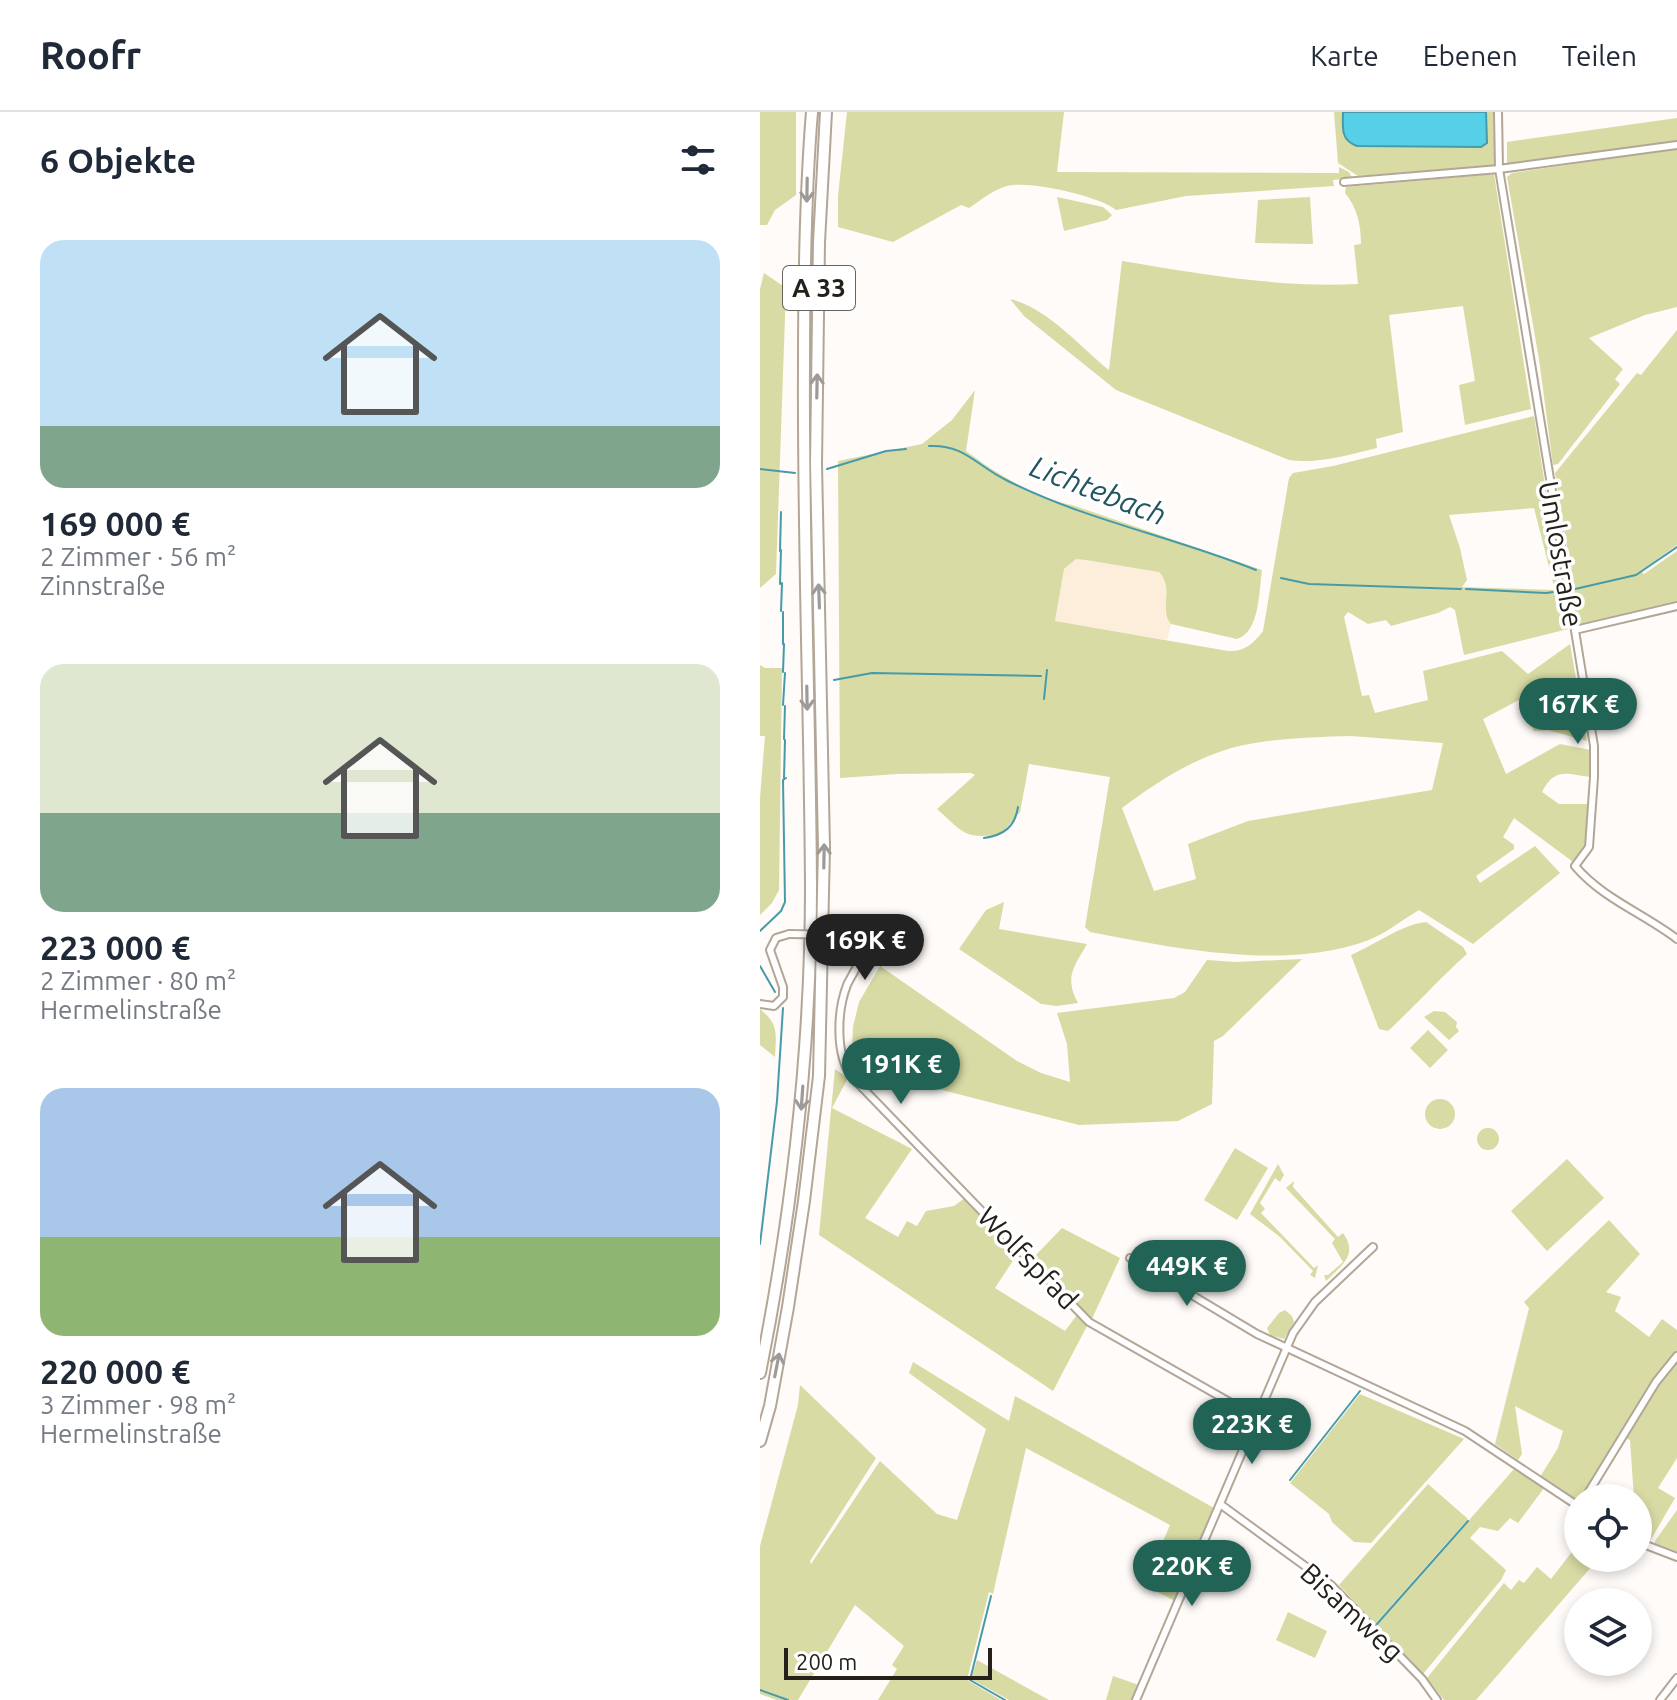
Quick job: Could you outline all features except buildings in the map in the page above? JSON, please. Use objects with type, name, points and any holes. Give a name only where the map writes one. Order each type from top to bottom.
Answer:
[{"type":"highway","name":"A 33","points":[[760,1373],[793,1181],[804,1071],[811,889],[803,464],[804,280],[812,112]]},
{"type":"highway","name":"A 33","points":[[760,1441],[770,1406],[788,1307],[819,1076],[824,847],[816,464],[819,227],[826,112]]},
{"type":"street","name":"Umlostraße","points":[[1498,112],[1499,169],[1594,746],[1589,847],[1575,866],[1599,891],[1677,939]]},
{"type":"street","points":[[1344,182],[1499,169],[1677,145]]},
{"type":"street","points":[[1575,630],[1677,606]]},
{"type":"street","name":"Wolfspfad","points":[[760,1004],[774,1006],[783,997],[783,987],[770,950],[778,936],[844,935],[856,939],[861,948],[842,1006],[841,1048],[845,1067],[1089,1322],[1256,1417]]},
{"type":"street","points":[[1136,1700],[1286,1347],[1310,1307],[1373,1247]]},
{"type":"street","points":[[1130,1258],[1257,1334],[1465,1431],[1564,1497]]},
{"type":"street","points":[[1594,1484],[1656,1382],[1677,1356]]},
{"type":"street","name":"Bisamweg","points":[[1220,1504],[1331,1585],[1422,1679],[1437,1700]]},
{"type":"street","points":[[1652,1547],[1677,1557]]},
{"type":"street","points":[[1660,1700],[1677,1678]]},
{"type":"shaded area","points":[[1076,559],[1159,572],[1167,584],[1165,613],[1171,624],[1167,640],[1055,621],[1064,569]]},
{"type":"green space","points":[[760,112],[796,112],[796,195],[775,210],[767,225],[760,225]]},
{"type":"green space","points":[[847,112],[1064,112],[1057,172],[1339,173],[1339,167],[1349,172],[1352,178],[1333,180],[1334,186],[1186,196],[1116,210],[1063,190],[1031,185],[1007,186],[969,208],[961,205],[893,242],[838,227],[838,196]]},
{"type":"green space","points":[[1334,112],[1343,112],[1343,136],[1481,147],[1487,143],[1486,112],[1494,112],[1496,165],[1358,176],[1338,163]]},
{"type":"green space","points":[[1677,118],[1677,141],[1507,165],[1507,142]]},
{"type":"green space","points":[[1677,149],[1677,307],[1645,315],[1589,338],[1623,369],[1615,379],[1620,384],[1558,464],[1553,465],[1539,359],[1507,177],[1512,173]]},
{"type":"green space","points":[[1494,174],[1531,409],[1465,425],[1459,385],[1475,381],[1463,306],[1389,315],[1403,432],[1376,439],[1377,448],[1322,460],[1289,460],[1116,390],[1024,316],[1010,299],[1050,319],[1109,370],[1122,261],[1270,282],[1358,284],[1354,245],[1361,244],[1360,230],[1355,210],[1345,193],[1346,187]]},
{"type":"green space","points":[[1057,197],[1103,207],[1112,215],[1107,220],[1064,231]]},
{"type":"green space","points":[[1310,197],[1313,244],[1255,243],[1258,200]]},
{"type":"green space","points":[[764,273],[786,288],[776,574],[760,588],[760,289]]},
{"type":"green space","points":[[1677,330],[1677,545],[1641,571],[1644,574],[1677,551],[1677,602],[1580,627],[1555,473],[1637,373],[1641,375]]},
{"type":"green space","points":[[975,390],[966,451],[1003,476],[1045,497],[1262,570],[1254,619],[1245,635],[1237,639],[1171,624],[1166,612],[1166,585],[1159,572],[1076,559],[1064,569],[1055,621],[1234,651],[1248,646],[1263,631],[1289,478],[1293,473],[1534,416],[1568,629],[1464,655],[1455,610],[1450,607],[1391,626],[1386,620],[1368,624],[1348,612],[1344,617],[1362,696],[1369,695],[1375,713],[1428,700],[1423,671],[1502,651],[1528,674],[1570,644],[1587,741],[1548,730],[1534,731],[1519,700],[1483,719],[1506,774],[1560,744],[1591,750],[1591,777],[1557,775],[1542,792],[1559,804],[1588,804],[1587,841],[1573,862],[1514,818],[1503,837],[1514,845],[1514,849],[1476,876],[1480,883],[1535,846],[1560,873],[1473,944],[1419,910],[1373,938],[1334,950],[1264,956],[1192,950],[1090,932],[1085,927],[1110,777],[1029,764],[1020,812],[1001,834],[979,836],[959,829],[937,809],[975,775],[971,773],[840,778],[838,461],[922,444],[952,420]],"holes":[[[1534,508],[1555,590],[1462,587],[1467,580],[1449,515]],[[1351,736],[1443,743],[1432,790],[1248,821],[1188,844],[1196,879],[1154,891],[1122,808],[1180,770],[1228,749],[1284,739]]]},
{"type":"green space","points":[[760,665],[782,668],[779,890],[760,915],[760,798],[765,736],[760,736]]},
{"type":"green space","points":[[1004,902],[999,929],[1087,944],[1072,972],[1072,986],[1078,1003],[1057,1006],[1041,1004],[959,949],[986,910]]},
{"type":"green space","points":[[1426,922],[1463,947],[1467,954],[1388,1031],[1379,1029],[1351,955],[1397,931]]},
{"type":"green space","points":[[1302,959],[1223,1036],[1214,1041],[1212,1104],[1178,1121],[1079,1125],[907,1081],[868,1046],[853,1073],[851,1069],[853,1027],[859,1002],[880,966],[1017,1061],[1070,1082],[1067,1044],[1057,1013],[1174,998],[1185,992],[1207,960]]},
{"type":"green space","points":[[760,1009],[773,1025],[775,1057],[760,1045]]},
{"type":"green space","points":[[1434,1011],[1445,1012],[1457,1022],[1459,1031],[1449,1040],[1424,1017]]},
{"type":"green space","points":[[1428,1030],[1448,1050],[1430,1068],[1410,1048]]},
{"type":"green space","points":[[835,1069],[848,1078],[832,1108],[912,1149],[865,1218],[898,1237],[907,1221],[917,1226],[926,1211],[954,1206],[965,1198],[1018,1253],[995,1288],[1065,1331],[1077,1315],[1087,1326],[1053,1391],[819,1235]]},
{"type":"green space","points":[[1440,1099],[1446,1100],[1454,1108],[1454,1120],[1446,1128],[1440,1129],[1434,1128],[1426,1120],[1425,1114],[1426,1108],[1434,1100]]},
{"type":"green space","points":[[1484,1128],[1492,1128],[1499,1139],[1492,1150],[1484,1150],[1477,1143],[1477,1135]]},
{"type":"green space","points":[[1235,1148],[1268,1168],[1237,1220],[1204,1200]]},
{"type":"green space","points":[[1567,1159],[1604,1198],[1547,1251],[1511,1211]]},
{"type":"green space","points":[[1278,1164],[1284,1175],[1280,1182],[1275,1178],[1260,1203],[1265,1209],[1261,1213],[1314,1268],[1318,1265],[1315,1278],[1310,1275],[1313,1271],[1280,1237],[1250,1214]]},
{"type":"green space","points":[[1294,1181],[1293,1187],[1338,1237],[1343,1233],[1347,1241],[1349,1254],[1346,1260],[1326,1281],[1324,1275],[1343,1262],[1332,1243],[1335,1239],[1286,1188]]},
{"type":"green space","points":[[1609,1220],[1640,1254],[1606,1292],[1621,1297],[1615,1311],[1649,1337],[1662,1319],[1677,1330],[1677,1353],[1656,1377],[1591,1484],[1564,1484],[1564,1493],[1540,1477],[1558,1448],[1563,1431],[1515,1406],[1522,1454],[1518,1460],[1495,1444],[1529,1308],[1524,1302]]},
{"type":"green space","points":[[1062,1228],[1120,1258],[1091,1321],[1032,1259]]},
{"type":"green space","points":[[1285,1310],[1294,1322],[1284,1339],[1270,1335],[1267,1328]]},
{"type":"green space","points":[[913,1362],[1009,1421],[1015,1396],[1214,1508],[1175,1601],[1144,1585],[1170,1525],[1026,1448],[993,1594],[989,1592],[967,1680],[1001,1700],[878,1700],[897,1669],[892,1665],[904,1646],[855,1605],[798,1700],[777,1700],[760,1694],[760,1546],[798,1405],[800,1385],[876,1458],[810,1561],[811,1564],[880,1461],[937,1514],[957,1520],[986,1429],[909,1373]]},
{"type":"green space","points":[[1677,1362],[1677,1458],[1658,1488],[1675,1498],[1652,1538],[1652,1484],[1633,1484],[1630,1440],[1625,1438],[1661,1381]]},
{"type":"green space","points":[[1360,1394],[1464,1439],[1371,1543],[1354,1542],[1332,1522],[1329,1514],[1290,1483]]},
{"type":"green space","points":[[1514,1469],[1544,1488],[1518,1523],[1510,1518],[1498,1531],[1480,1527],[1470,1538],[1506,1570],[1423,1674],[1377,1625]]},
{"type":"green space","points":[[1428,1484],[1468,1519],[1375,1624],[1339,1585]]},
{"type":"green space","points":[[1677,1510],[1677,1554],[1655,1546],[1655,1541]]},
{"type":"green space","points":[[1564,1562],[1564,1572],[1587,1572],[1573,1588],[1564,1588],[1564,1598],[1476,1700],[1444,1700],[1427,1678],[1504,1583],[1511,1590],[1519,1580],[1524,1583],[1537,1567],[1551,1579]]},
{"type":"green space","points":[[1288,1612],[1327,1631],[1315,1658],[1276,1640]]},
{"type":"green space","points":[[977,1660],[1049,1700],[1009,1700],[971,1679]]},
{"type":"green space","points":[[1113,1676],[1139,1685],[1132,1700],[1106,1700]]},
{"type":"water","points":[[1343,112],[1486,112],[1487,143],[1481,147],[1357,146],[1345,137]]},
{"type":"waterway","name":"Lichtebach","points":[[929,446],[952,448],[1006,480],[1067,506],[1256,570]]},
{"type":"waterway","name":"Lichtebach","points":[[827,469],[886,451],[906,449]]},
{"type":"waterway","name":"Lichtebach","points":[[760,469],[795,473]]},
{"type":"waterway","points":[[780,551],[781,512]]},
{"type":"waterway","name":"Lichtebach","points":[[1575,589],[1636,575],[1677,547]]},
{"type":"waterway","points":[[780,584],[781,550]]},
{"type":"waterway","name":"Lichtebach","points":[[1281,578],[1309,584],[1461,589]]},
{"type":"waterway","points":[[781,611],[782,583]]},
{"type":"waterway","name":"Lichtebach","points":[[1466,589],[1561,591]]},
{"type":"waterway","points":[[783,612],[783,644]]},
{"type":"waterway","points":[[783,672],[784,644]]},
{"type":"waterway","points":[[1044,699],[1047,670]]},
{"type":"waterway","points":[[783,705],[785,673]]},
{"type":"waterway","points":[[834,680],[872,673],[1041,676]]},
{"type":"waterway","points":[[784,739],[785,706]]},
{"type":"waterway","points":[[784,778],[785,740]]},
{"type":"waterway","points":[[760,931],[781,911],[785,902],[783,780],[786,778]]},
{"type":"waterway","points":[[984,838],[1007,829],[1018,807]]},
{"type":"waterway","points":[[760,966],[775,992]]},
{"type":"waterway","points":[[760,1244],[777,1101],[783,1008]]},
{"type":"waterway","points":[[1290,1480],[1360,1391]]},
{"type":"waterway","points":[[1376,1625],[1468,1521]]},
{"type":"waterway","points":[[991,1596],[970,1680],[1005,1700]]},
{"type":"waterway","points":[[760,1690],[788,1700]]}]
